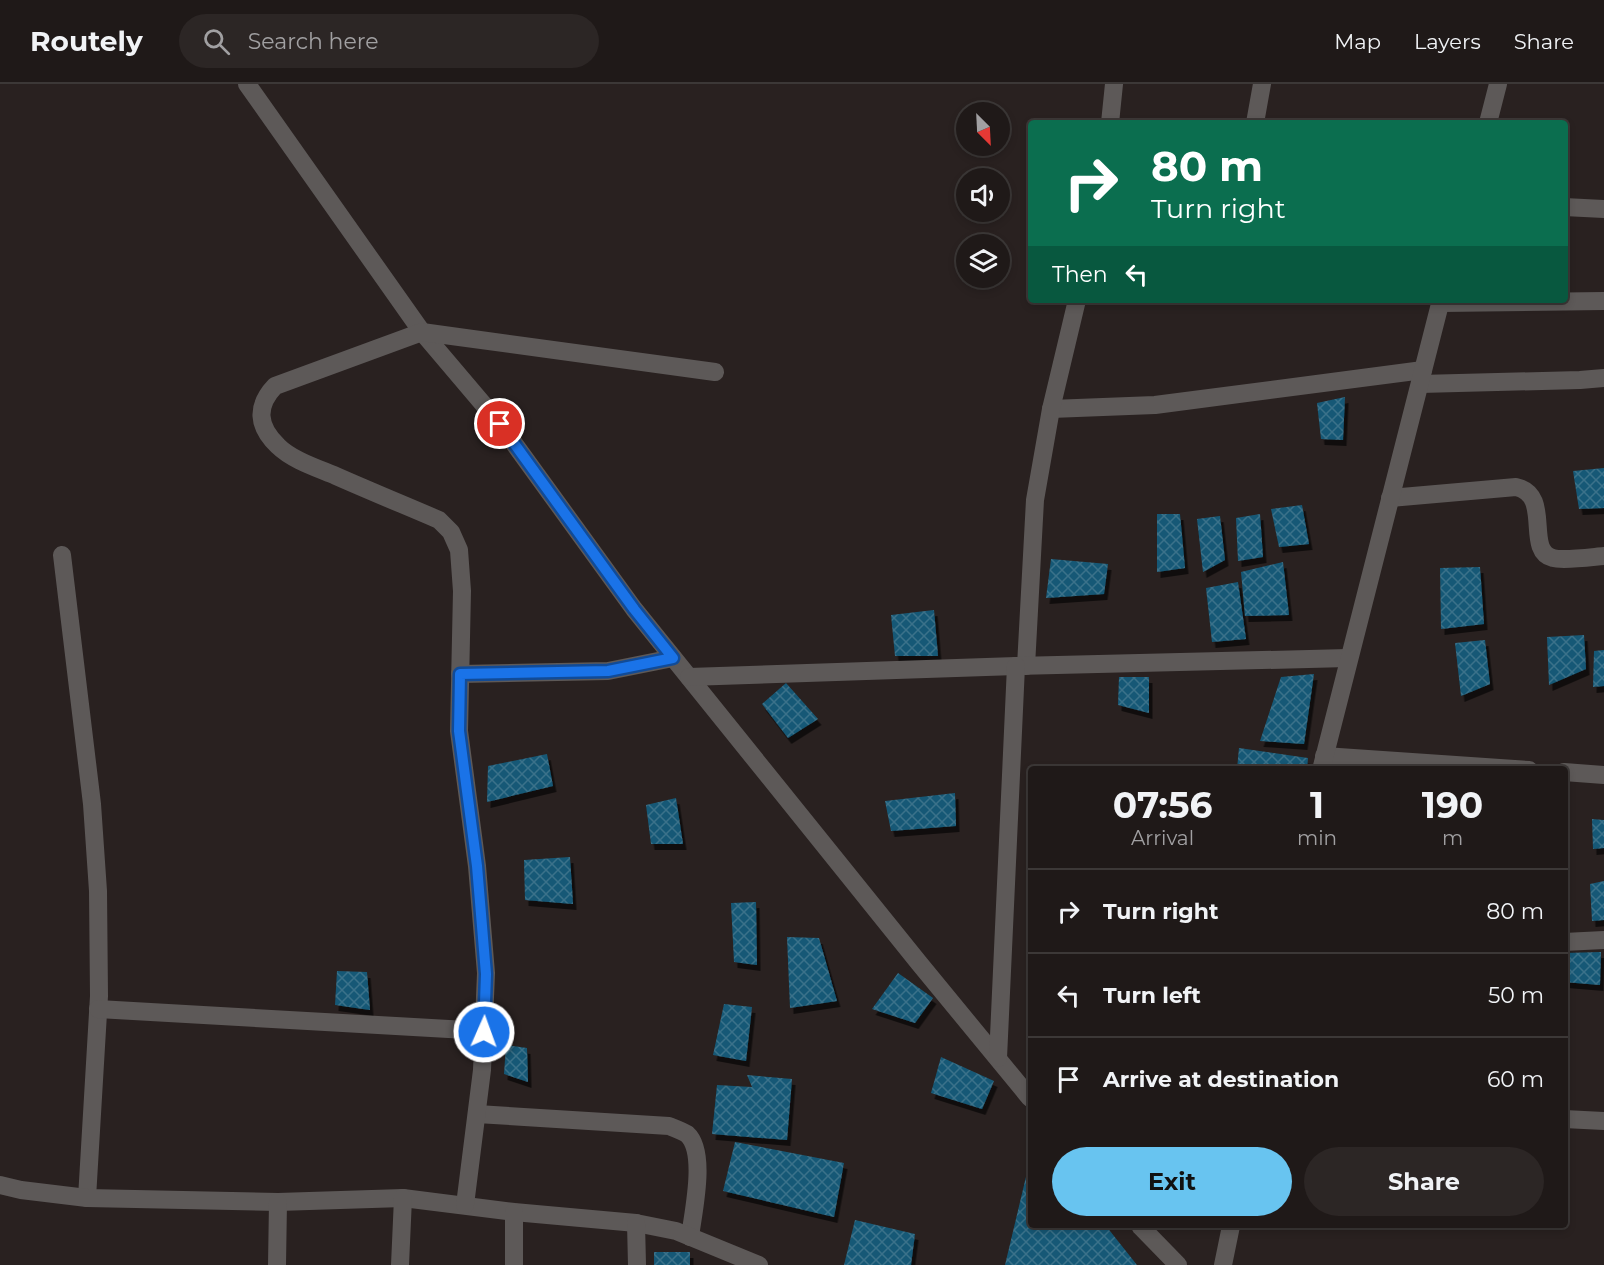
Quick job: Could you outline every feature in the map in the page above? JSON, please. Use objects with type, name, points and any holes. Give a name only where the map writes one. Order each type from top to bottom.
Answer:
[{"type":"street","points":[[248,84],[422,332],[500,424],[634,609],[1028,1096]]},
{"type":"street","points":[[1110,120],[1114,84]]},
{"type":"street","points":[[1256,120],[1262,84]]},
{"type":"street","points":[[1489,120],[1498,84]]},
{"type":"street","points":[[1568,207],[1604,209]]},
{"type":"street","points":[[1568,301],[1604,301]]},
{"type":"street","points":[[998,1058],[1021,666],[1034,508],[1052,409],[1076,303]]},
{"type":"street","points":[[1411,766],[1322,763],[1440,303]]},
{"type":"street","points":[[465,1205],[482,1070],[486,974],[477,866],[459,731],[462,591],[459,550],[451,532],[438,520],[306,463],[279,448],[268,434],[261,416],[264,398],[275,386],[422,332],[715,372]]},
{"type":"street","points":[[1052,409],[1155,405],[1422,377],[1580,380],[1604,378]]},
{"type":"street","points":[[1390,498],[1515,487],[1526,489],[1533,497],[1540,546],[1544,554],[1553,559],[1604,556]]},
{"type":"street","points":[[62,555],[92,804],[98,891],[98,1010],[87,1198]]},
{"type":"street","points":[[460,674],[608,671],[673,658]]},
{"type":"street","points":[[688,677],[1348,658]]},
{"type":"street","points":[[1568,772],[1604,774]]},
{"type":"street","points":[[1568,942],[1604,940]]},
{"type":"street","points":[[98,1010],[484,1032]]},
{"type":"street","points":[[477,1114],[669,1126],[686,1134],[694,1146],[698,1161],[690,1237]]},
{"type":"street","points":[[1568,1119],[1604,1121]]},
{"type":"street","points":[[0,1185],[21,1190],[87,1198],[278,1202],[403,1198],[514,1212],[636,1223],[676,1231],[759,1265]]},
{"type":"street","points":[[400,1265],[403,1198]]},
{"type":"street","points":[[277,1265],[278,1202]]},
{"type":"street","points":[[514,1212],[514,1265]]},
{"type":"street","points":[[636,1223],[637,1265]]},
{"type":"street","points":[[1142,1228],[1178,1265]]},
{"type":"street","points":[[1223,1265],[1231,1228]]},
{"type":"building","points":[[1345,397],[1343,440],[1321,439],[1317,403]]},
{"type":"building","points":[[1604,468],[1604,508],[1579,509],[1573,471]]},
{"type":"building","points":[[1302,505],[1309,544],[1279,547],[1271,509]]},
{"type":"building","points":[[1157,514],[1180,514],[1185,568],[1157,572]]},
{"type":"building","points":[[1260,514],[1263,557],[1238,561],[1236,518]]},
{"type":"building","points":[[1220,516],[1225,560],[1203,572],[1197,519]]},
{"type":"building","points":[[1051,559],[1108,564],[1104,594],[1046,598]]},
{"type":"building","points":[[1283,562],[1289,615],[1245,616],[1241,572]]},
{"type":"building","points":[[1480,567],[1484,624],[1441,629],[1440,568]]},
{"type":"building","points":[[1238,582],[1246,639],[1212,642],[1206,588]]},
{"type":"building","points":[[934,610],[938,656],[895,656],[891,615]]},
{"type":"building","points":[[1584,635],[1586,669],[1549,685],[1547,637]]},
{"type":"building","points":[[1485,640],[1490,684],[1461,696],[1455,643]]},
{"type":"building","points":[[1604,650],[1604,686],[1593,687],[1594,651]]},
{"type":"building","points":[[1314,674],[1304,744],[1260,741],[1281,677]]},
{"type":"building","points":[[1119,677],[1149,677],[1149,713],[1118,705]]},
{"type":"building","points":[[786,683],[818,719],[788,738],[762,704]]},
{"type":"building","points":[[1239,748],[1308,758],[1307,766],[1237,766]]},
{"type":"building","points":[[547,754],[553,786],[487,802],[488,766]]},
{"type":"building","points":[[955,793],[956,826],[891,831],[885,801]]},
{"type":"building","points":[[676,798],[683,844],[651,844],[646,805]]},
{"type":"building","points":[[1592,819],[1604,820],[1604,848],[1593,849]]},
{"type":"building","points":[[570,857],[573,904],[525,900],[524,860]]},
{"type":"building","points":[[1604,881],[1604,920],[1592,921],[1590,884]]},
{"type":"building","points":[[756,902],[757,965],[734,962],[731,903]]},
{"type":"building","points":[[787,937],[819,938],[837,1001],[790,1008]]},
{"type":"building","points":[[1601,952],[1600,985],[1568,982],[1568,953]]},
{"type":"building","points":[[337,971],[367,972],[370,1010],[335,1005]]},
{"type":"building","points":[[898,973],[933,998],[915,1023],[872,1009]]},
{"type":"building","points":[[724,1004],[752,1007],[746,1061],[713,1055]]},
{"type":"building","points":[[506,1045],[527,1048],[528,1082],[504,1074]]},
{"type":"building","points":[[941,1057],[994,1081],[982,1109],[931,1093]]},
{"type":"building","points":[[747,1075],[792,1079],[787,1140],[712,1134],[717,1085],[752,1087]]},
{"type":"building","points":[[735,1142],[844,1163],[834,1217],[723,1191]]},
{"type":"building","points":[[1028,1168],[1028,1228],[1108,1228],[1137,1265],[1005,1265]]},
{"type":"building","points":[[855,1220],[915,1234],[911,1265],[844,1265]]},
{"type":"building","points":[[654,1252],[690,1252],[690,1265],[654,1265]]},
{"type":"route","points":[[484,1032],[486,974],[477,866],[459,731],[460,674],[608,671],[673,658],[634,609],[500,424]]}]
